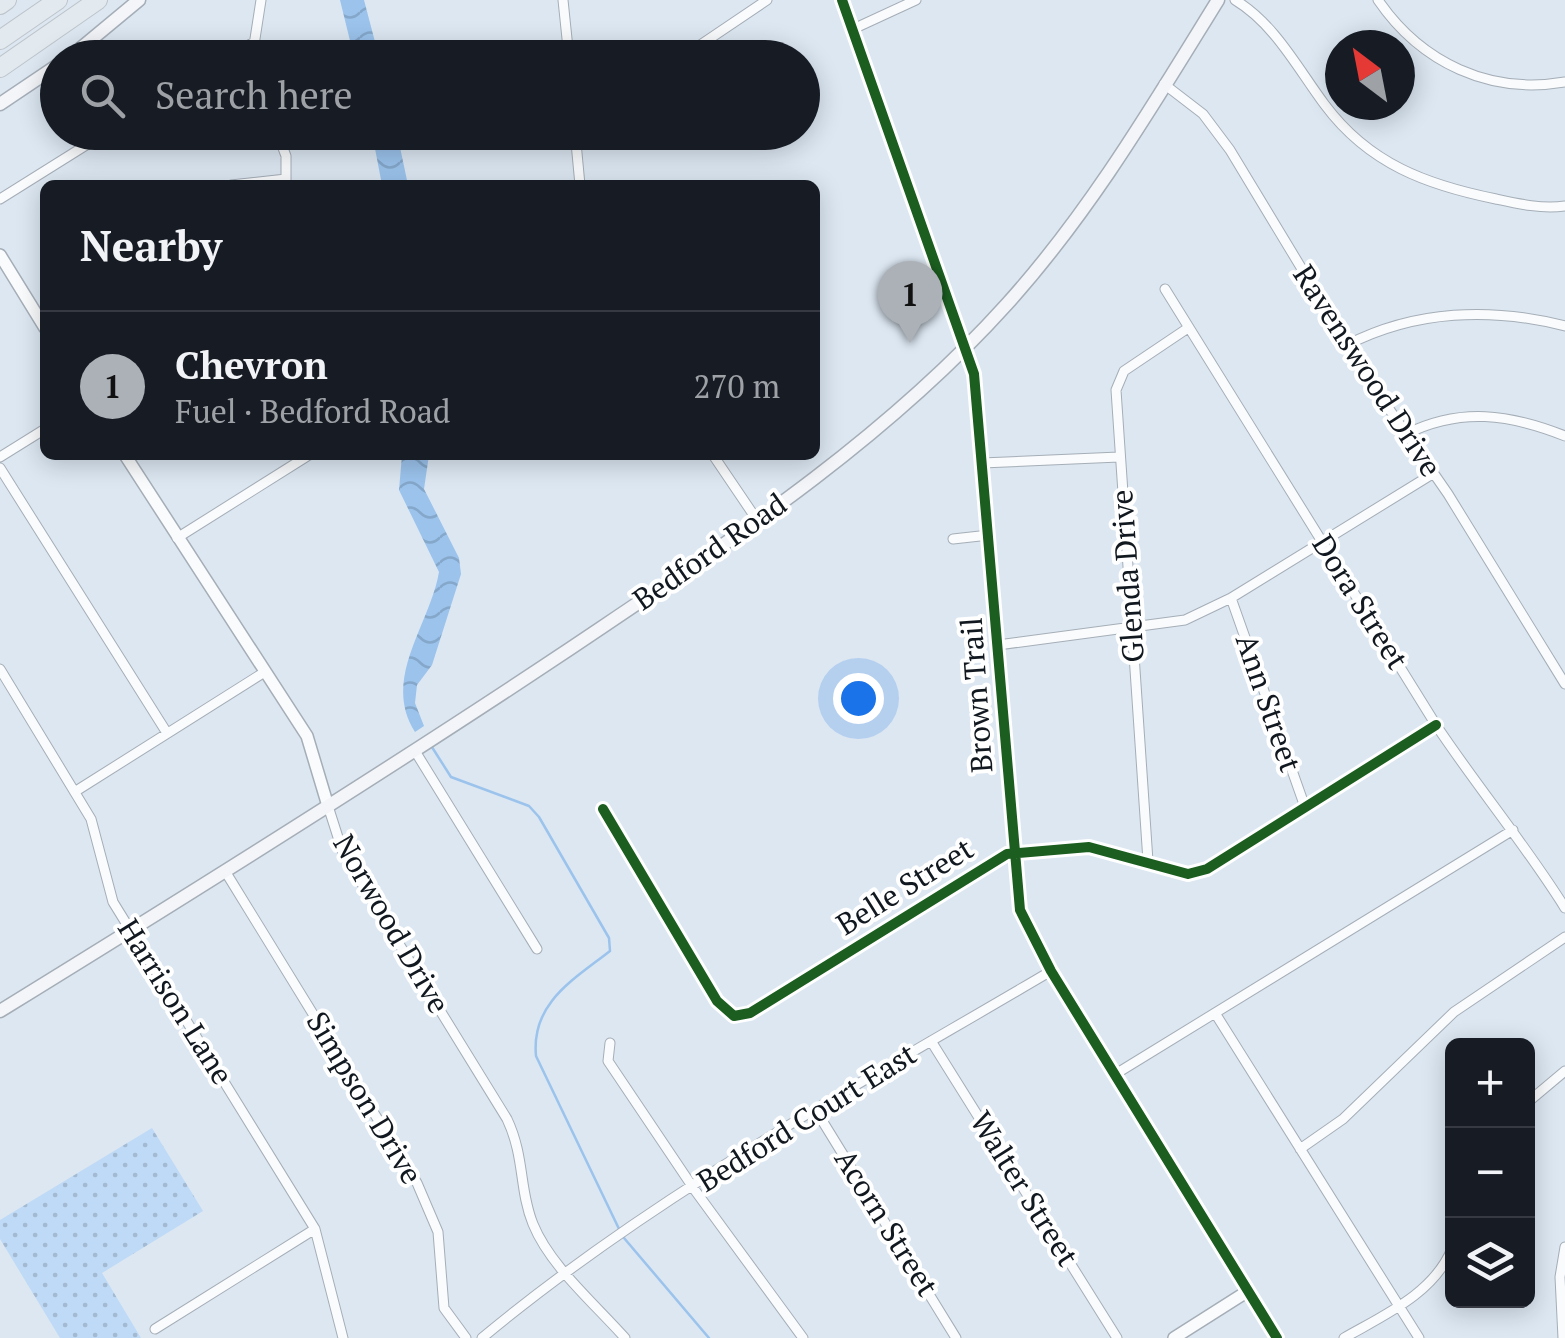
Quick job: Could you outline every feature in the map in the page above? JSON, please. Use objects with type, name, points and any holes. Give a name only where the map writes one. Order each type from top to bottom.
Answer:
[{"type":"highway","points":[[0,4],[7,0]]},
{"type":"highway","points":[[0,40],[58,0]]},
{"type":"highway","points":[[40,40],[98,0]]},
{"type":"highway","points":[[0,68],[40,40]]},
{"type":"main road","points":[[94,40],[139,0]]},
{"type":"main road","name":"Bedford Road","points":[[0,1010],[424,745],[757,520],[892,417],[1010,302],[1096,193],[1218,0]]},
{"type":"main road","points":[[0,104],[40,78]]},
{"type":"street","points":[[254,40],[261,0]]},
{"type":"street","points":[[563,0],[567,40]]},
{"type":"street","points":[[708,40],[767,0]]},
{"type":"street","name":"Brown Trail","points":[[842,0],[974,374],[1020,910],[1051,971],[1278,1338]]},
{"type":"street","points":[[851,30],[916,0]]},
{"type":"street","points":[[1235,0],[1269,28],[1340,124],[1381,160],[1451,190],[1534,207],[1565,206]]},
{"type":"street","points":[[1378,0],[1400,30],[1455,68],[1490,82],[1523,86],[1565,82]]},
{"type":"street","name":"Ravenswood Drive","points":[[1164,84],[1203,114],[1223,139],[1348,345],[1565,684]]},
{"type":"street","points":[[0,199],[78,150]]},
{"type":"street","points":[[284,150],[286,180]]},
{"type":"street","points":[[577,150],[580,180]]},
{"type":"street","points":[[0,255],[40,320]]},
{"type":"street","name":"Dora Street","points":[[1165,289],[1436,725],[1565,908]]},
{"type":"street","points":[[33,308],[40,304]]},
{"type":"street","points":[[1348,345],[1390,326],[1423,317],[1520,318],[1565,326]]},
{"type":"street","name":"Glenda Drive","points":[[1148,861],[1119,458],[1118,380],[1131,366],[1188,328]]},
{"type":"street","points":[[1406,434],[1428,423],[1475,414],[1538,426],[1565,436]]},
{"type":"street","points":[[0,457],[40,432]]},
{"type":"street","points":[[982,464],[1119,458]]},
{"type":"street","name":"Norwood Drive","points":[[128,460],[307,736],[344,852],[507,1120],[519,1146],[532,1222],[567,1272],[625,1338]]},
{"type":"street","points":[[177,538],[300,460]]},
{"type":"street","points":[[716,460],[757,520]]},
{"type":"street","points":[[0,468],[167,734]]},
{"type":"street","points":[[998,645],[1185,620],[1232,598],[1434,474]]},
{"type":"street","points":[[953,539],[989,536]]},
{"type":"street","name":"Ann Street","points":[[1232,598],[1305,807]]},
{"type":"street","name":"Harrison Lane","points":[[0,669],[76,791],[95,829],[108,892],[129,930],[315,1229],[332,1280],[343,1338]]},
{"type":"street","points":[[76,791],[263,673]]},
{"type":"street","name":"Belle Street","points":[[603,810],[717,1001],[734,1016],[750,1013],[1014,852],[1088,847],[1188,874],[1198,872],[1436,725]]},
{"type":"street","points":[[424,745],[537,949]]},
{"type":"street","points":[[1114,1075],[1513,830]]},
{"type":"street","name":"Simpson Drive","points":[[225,871],[417,1183],[438,1232],[444,1308],[466,1338]]},
{"type":"street","points":[[1300,1149],[1343,1119],[1454,1012],[1565,937]]},
{"type":"street","name":"Bedford Court East","points":[[482,1338],[567,1272],[815,1109],[1051,971]]},
{"type":"street","points":[[1215,1013],[1419,1338]]},
{"type":"street","name":"Walter Street","points":[[930,1041],[1116,1338]]},
{"type":"street","points":[[610,1043],[608,1061],[694,1189],[803,1338]]},
{"type":"street","points":[[1535,1096],[1565,1071]]},
{"type":"street","name":"Acorn Street","points":[[815,1109],[956,1338]]},
{"type":"street","points":[[155,1330],[315,1229]]},
{"type":"street","points":[[1563,1338],[1560,1277],[1565,1247]]},
{"type":"street","points":[[1344,1338],[1398,1306],[1437,1276],[1445,1262]]},
{"type":"street","points":[[1174,1338],[1248,1291]]},
{"type":"shaded area","points":[[152,1128],[203,1211],[102,1273],[141,1338],[60,1338],[0,1239],[0,1220]]},
{"type":"water","points":[[340,0],[364,0],[375,40],[350,40]]},
{"type":"water","points":[[375,150],[401,150],[407,180],[381,180]]},
{"type":"water","points":[[402,460],[428,460],[424,489],[459,558],[461,574],[432,665],[417,685],[415,703],[424,726],[415,732],[406,712],[405,672],[439,572],[399,490]]},
{"type":"waterway","points":[[430,744],[451,777],[529,806],[609,938],[610,951],[569,983],[547,1007],[536,1037],[536,1056],[620,1231]]},
{"type":"waterway","points":[[624,1238],[709,1338]]},
{"type":"cycle path","points":[[842,0],[974,374],[1020,910],[1051,971],[1277,1338]]},
{"type":"cycle path","points":[[603,809],[717,1001],[734,1016],[750,1013],[1007,854],[1089,847],[1188,874],[1207,869],[1436,725]]},
{"type":"place","name":"Chevron","points":[[910,343]]}]
